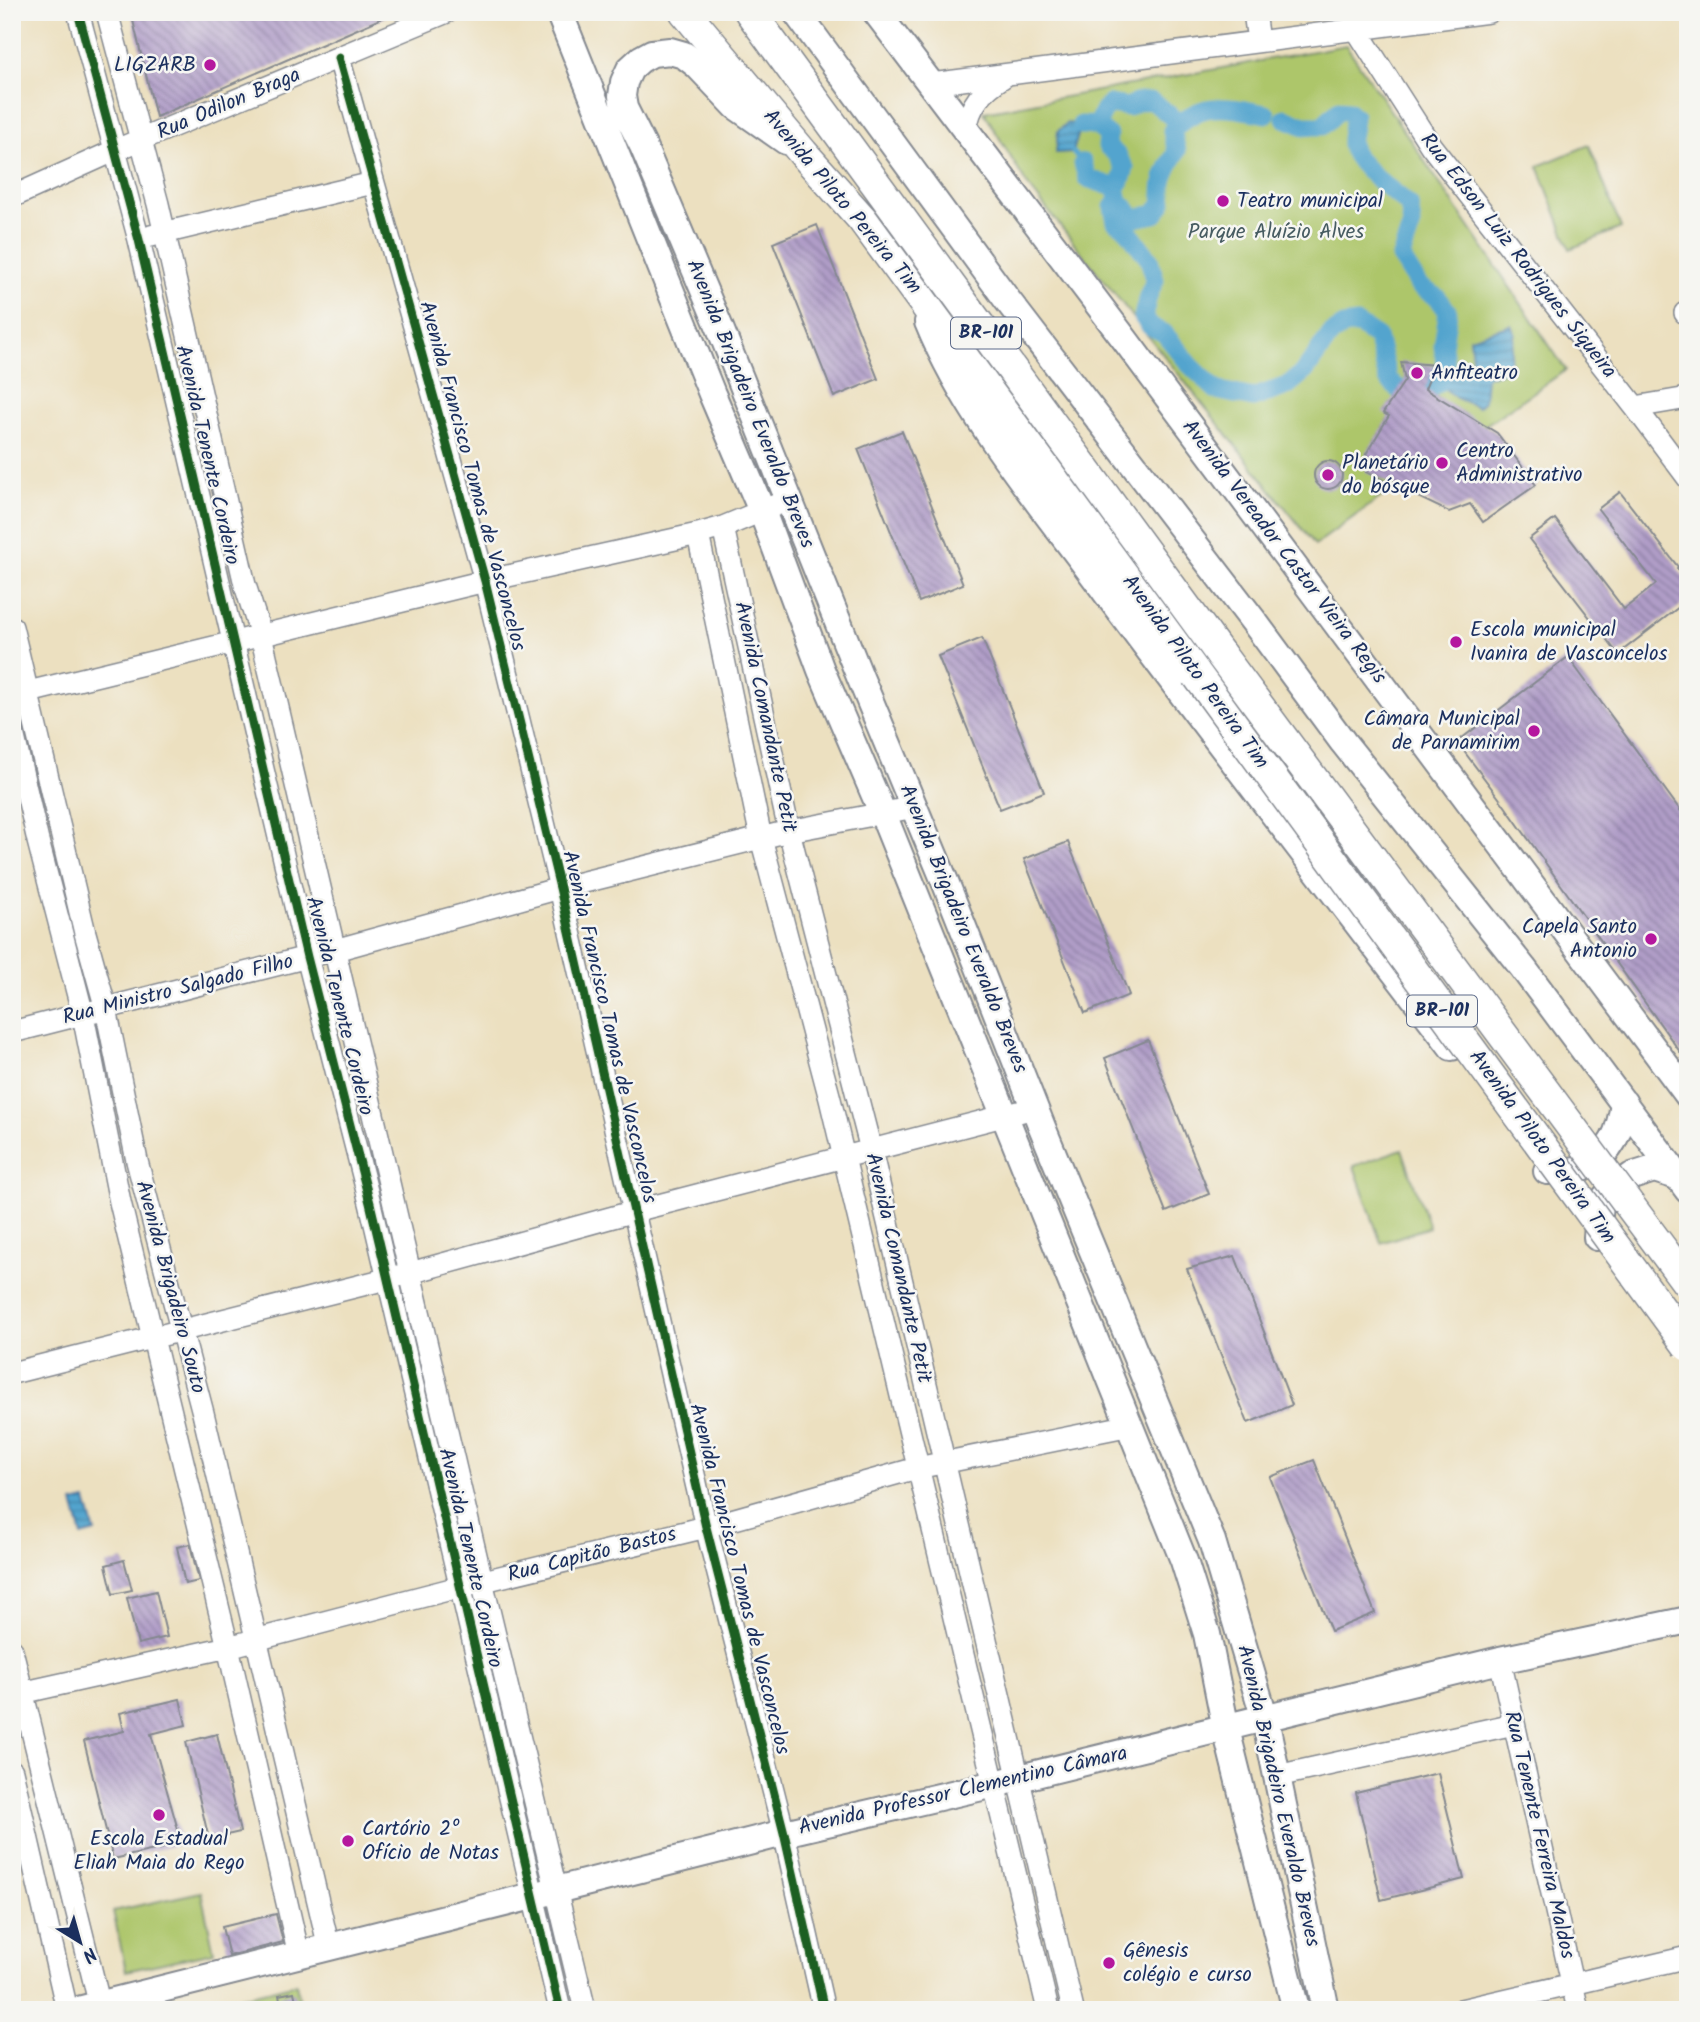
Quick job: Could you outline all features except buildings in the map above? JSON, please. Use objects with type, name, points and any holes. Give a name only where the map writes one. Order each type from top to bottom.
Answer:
[{"type":"highway","name":"Avenida Piloto Pereira Tim","points":[[685,12],[862,219],[921,296],[1688,1346]]},
{"type":"highway","name":"Avenida Piloto Pereira Tim","points":[[750,12],[1221,655],[1688,1284]]},
{"type":"main road","name":"Avenida Brigadeiro Everaldo Breves","points":[[559,12],[712,394],[762,511],[821,670],[883,814],[1184,1562],[1208,1634],[1226,1729],[1296,2010]]},
{"type":"main road","points":[[796,12],[1014,310],[1255,623],[1343,743],[1523,968],[1683,1183]]},
{"type":"main road","name":"Avenida Vereador Castor Vieira Regis","points":[[876,12],[1301,575],[1688,1095]]},
{"type":"main road","name":"Avenida Brigadeiro Everaldo Breves","points":[[803,153],[736,106],[684,55],[670,51],[652,53],[641,58],[624,82],[624,108],[643,146],[715,315],[1034,1108],[1212,1541],[1265,1719],[1326,2010]]},
{"type":"main road","points":[[921,296],[928,323],[941,351],[975,411],[1022,478],[1151,653],[1597,1237],[1688,1361]]},
{"type":"main road","points":[[1546,1171],[1584,1168],[1612,1145],[1621,1126],[1624,1103]]},
{"type":"main road","points":[[1597,1237],[1600,1204],[1611,1191],[1632,1176],[1654,1169],[1683,1183]]},
{"type":"main road","name":"Avenida Professor Clementino Câmara","points":[[93,2008],[785,1833],[1007,1782],[1500,1660],[1688,1620]]},
{"type":"street","name":"Avenida Tenente Cordeiro","points":[[78,12],[139,240],[307,957],[370,1203],[459,1587],[546,1893],[585,2010]]},
{"type":"street","name":"Avenida Tenente Cordeiro","points":[[107,12],[142,140],[245,585],[261,635],[482,1581],[546,1893],[560,2010]]},
{"type":"street","name":"Rua Odilon Braga","points":[[12,197],[116,150],[447,12]]},
{"type":"street","points":[[1254,12],[1258,41]]},
{"type":"street","points":[[931,85],[1476,13]]},
{"type":"street","name":"Rua Edson Luiz Rodrigues Siqueira","points":[[1356,29],[1431,146],[1688,478]]},
{"type":"street","name":"Avenida Francisco Tomas de Vasconcelos","points":[[339,58],[485,580],[635,1211],[706,1527],[785,1833],[824,2010]]},
{"type":"street","points":[[966,131],[969,114],[977,99],[1006,75]]},
{"type":"street","points":[[139,240],[373,183]]},
{"type":"street","points":[[1635,407],[1688,398]]},
{"type":"street","points":[[21,695],[485,580],[698,534],[723,527],[788,500]]},
{"type":"street","name":"Avenida Comandante Petit","points":[[723,527],[789,831],[871,1150],[943,1462],[1007,1782],[1048,2010]]},
{"type":"street","name":"Avenida Comandante Petit","points":[[698,534],[761,838],[830,1099],[917,1468],[1073,2010]]},
{"type":"street","name":"Avenida Brigadeiro Souto","points":[[12,627],[21,695],[106,1009],[137,1161],[258,1639],[329,1948]]},
{"type":"street","name":"Avenida Brigadeiro Souto","points":[[12,728],[83,1014],[120,1202],[228,1647],[299,1955]]},
{"type":"street","name":"Rua Ministro Salgado Filho","points":[[12,1032],[335,950],[559,888],[789,831],[915,807]]},
{"type":"street","points":[[12,1373],[410,1273],[635,1211],[1034,1108]]},
{"type":"street","points":[[884,1328],[911,1321]]},
{"type":"street","name":"Rua Capitão Bastos","points":[[17,1694],[228,1647],[482,1581],[706,1527],[917,1468],[1131,1426]]},
{"type":"street","points":[[12,1650],[17,1694],[93,2008]]},
{"type":"street","name":"Rua Tenente Ferreira Maldos","points":[[1500,1660],[1578,2010]]},
{"type":"street","points":[[1277,1776],[1514,1724]]},
{"type":"street","points":[[12,1772],[67,2010]]},
{"type":"street","points":[[1461,2010],[1688,1957]]},
{"type":"green space","name":"Parque Aluízio Alves","points":[[1346,45],[1566,370],[1315,545],[1026,183],[984,112]]},
{"type":"green space","points":[[1589,145],[1621,228],[1570,249],[1538,166]]},
{"type":"green space","points":[[1402,1149],[1429,1227],[1381,1243],[1354,1166]]},
{"type":"green space","points":[[201,1892],[214,1952],[126,1971],[113,1911]]},
{"type":"green space","points":[[296,1984],[302,2010],[188,2010]]},
{"type":"water","points":[[1067,123],[1081,125],[1073,152],[1056,153],[1058,131]]},
{"type":"water","points":[[1511,325],[1515,332],[1508,370],[1486,377],[1484,401],[1478,407],[1456,398],[1438,383],[1443,371],[1461,372],[1472,360],[1470,338]]},
{"type":"water","points":[[86,1500],[95,1532],[82,1536],[73,1503]]},
{"type":"waterway","points":[[1096,126],[1110,104],[1128,107],[1145,101],[1151,101],[1180,122]]},
{"type":"waterway","points":[[1083,163],[1087,178],[1116,188],[1119,201],[1135,218],[1155,214],[1163,202],[1163,182],[1177,151],[1172,131],[1183,121],[1204,110],[1216,108],[1266,114]]},
{"type":"waterway","points":[[1119,201],[1113,207],[1116,222],[1126,228],[1149,259],[1155,280],[1143,317],[1150,326],[1164,333],[1191,366],[1216,390],[1253,398],[1287,386],[1305,371],[1331,334],[1344,326],[1357,324],[1377,337],[1388,379],[1398,389],[1428,390],[1438,383],[1445,363],[1443,346],[1448,312],[1438,298],[1419,286],[1401,257],[1412,224],[1409,205],[1376,178],[1354,153],[1351,144],[1354,116],[1348,111],[1339,110],[1322,126],[1304,126],[1285,118]]},
{"type":"waterway","points":[[1081,125],[1096,126],[1108,135],[1107,146],[1125,168],[1116,188]]},
{"type":"waterway","points":[[1073,152],[1083,163]]},
{"type":"cycle path","points":[[78,12],[139,240],[307,957],[370,1203],[560,2010]]},
{"type":"cycle path","points":[[339,58],[485,581],[560,888],[706,1527],[784,1833],[824,2010]]},
{"type":"place","name":"LIGZARB","points":[[210,65]]},
{"type":"place","name":"Teatro municipal","points":[[1223,201]]},
{"type":"place","name":"Anfiteatro","points":[[1417,373]]},
{"type":"place","name":"Centro Administrativo","points":[[1442,463]]},
{"type":"place","name":"Planetário do bósque","points":[[1328,475]]},
{"type":"place","name":"Escola municipal Ivanira de Vasconcelos","points":[[1456,642]]},
{"type":"place","name":"Câmara Municipal de Parnamirim","points":[[1534,731]]},
{"type":"place","name":"Capela Santo Antonio","points":[[1651,939]]},
{"type":"place","name":"Escola Estadual Eliah Maia do Rego","points":[[159,1815]]},
{"type":"place","name":"Cartório 2º Ofício de Notas","points":[[348,1841]]},
{"type":"place","name":"Gênesis colégio e curso","points":[[1109,1963]]}]
